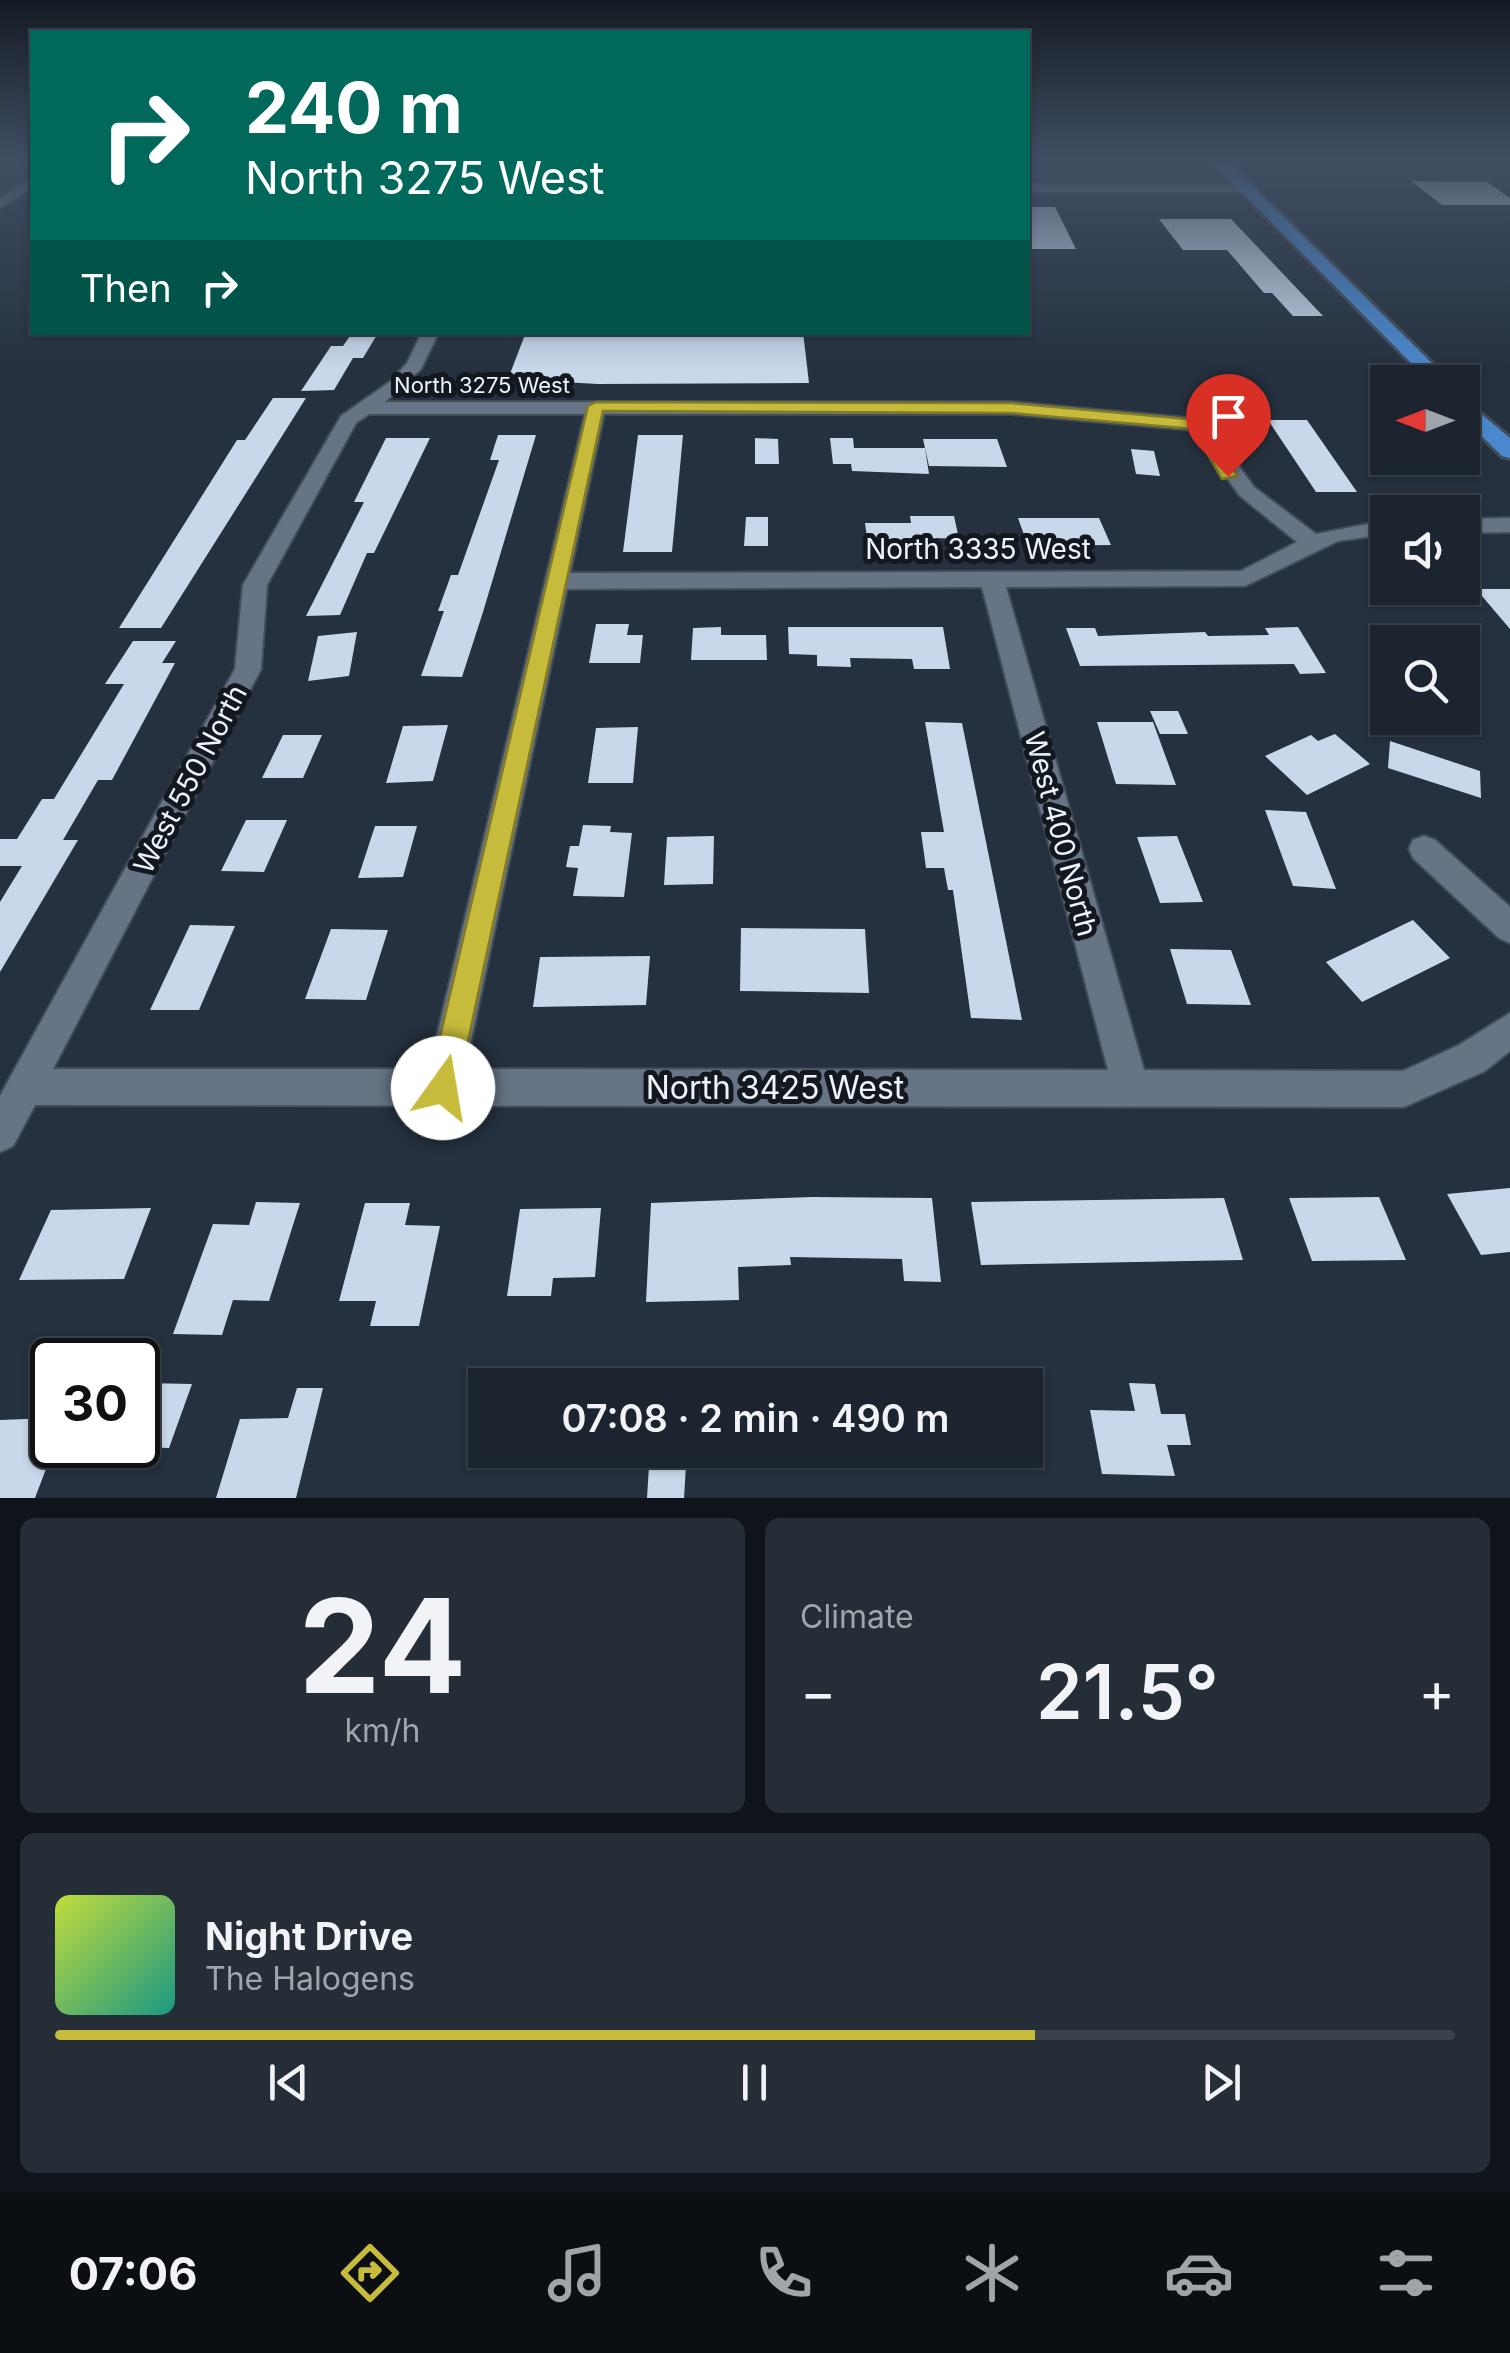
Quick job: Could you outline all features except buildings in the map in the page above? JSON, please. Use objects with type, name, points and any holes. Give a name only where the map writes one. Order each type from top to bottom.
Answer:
[{"type":"main road","points":[[1286,230],[1423,365]]},
{"type":"main road","points":[[1480,422],[1510,451]]},
{"type":"street","name":"West 550 North","points":[[0,1133],[248,670],[255,585],[348,420],[414,365],[429,335]]},
{"type":"street","points":[[443,1088],[596,406]]},
{"type":"street","name":"North 3275 West","points":[[364,408],[1011,408],[1199,424],[1228,476],[1255,503],[1312,542]]},
{"type":"street","points":[[1480,526],[1510,525]]},
{"type":"street","name":"North 3335 West","points":[[557,581],[1244,578],[1312,542],[1358,527],[1370,527]]},
{"type":"street","name":"West 400 North","points":[[992,579],[1131,1089]]},
{"type":"street","points":[[1424,849],[1510,928]]},
{"type":"street","name":"North 3425 West","points":[[25,1087],[1404,1089],[1472,1058],[1510,1030]]},
{"type":"route","points":[[443,1088],[596,406],[1011,408],[1199,424],[1228,476]]}]
